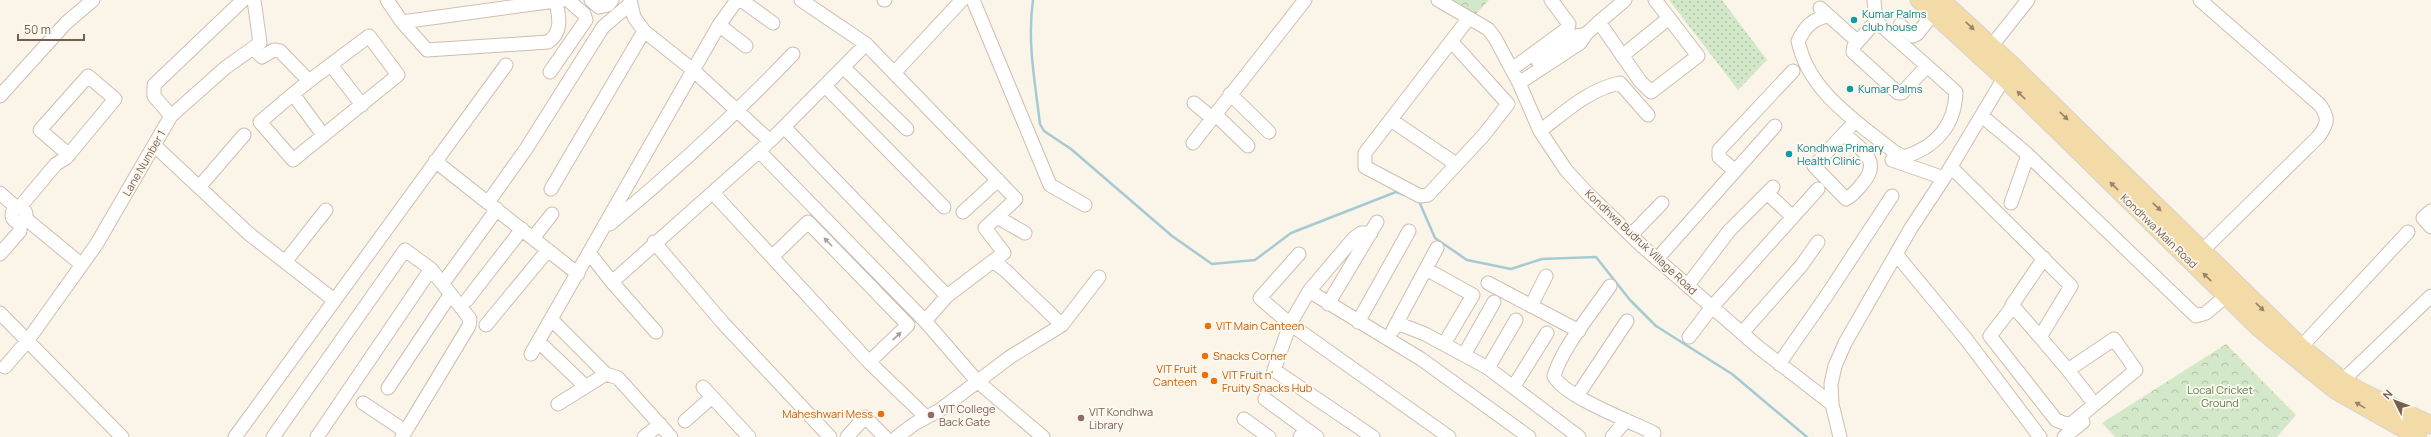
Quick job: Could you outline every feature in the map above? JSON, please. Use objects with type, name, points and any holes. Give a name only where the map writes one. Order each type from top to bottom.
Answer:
[{"type":"main road","name":"Kondhwa Main Road","points":[[1919,0],[1937,7],[2202,251],[2260,329],[2338,385],[2418,437]]},
{"type":"main road","name":"Kondhwa Main Road","points":[[1987,52],[2004,78],[2232,291],[2301,347],[2338,385],[2431,425]]},
{"type":"street","points":[[0,96],[66,23],[93,0]]},
{"type":"street","points":[[171,116],[154,96],[154,85],[243,0]]},
{"type":"street","points":[[254,0],[260,43],[253,48],[262,57],[274,50],[280,51],[309,81]]},
{"type":"street","points":[[387,0],[402,22],[427,50],[548,42],[554,38],[560,23],[562,0]]},
{"type":"street","points":[[402,22],[562,0],[584,14],[586,20],[550,72]]},
{"type":"street","points":[[591,0],[599,7],[608,5],[612,0]]},
{"type":"street","points":[[801,0],[866,44],[1016,199],[985,228],[1004,252],[947,296],[925,321]]},
{"type":"street","points":[[894,73],[962,0]]},
{"type":"street","points":[[973,0],[1050,185],[1085,205]]},
{"type":"street","points":[[1193,143],[1305,0]]},
{"type":"street","name":"Kondhwa Budruk Village Road","points":[[1438,0],[1488,29],[1496,38],[1516,76],[1540,131],[1566,170],[1657,259],[1779,364],[1832,404]]},
{"type":"street","points":[[1516,76],[1568,28],[1569,24],[1551,0]]},
{"type":"street","points":[[1559,0],[1586,34]]},
{"type":"street","points":[[1516,76],[1580,43],[1586,34],[1625,0]]},
{"type":"street","points":[[1599,22],[1622,56],[1648,90],[1654,91],[1698,56],[1655,0]]},
{"type":"street","points":[[1857,41],[1825,12],[1820,18],[1810,23],[1798,41],[1808,71],[1830,99],[1893,151],[1904,157],[1920,152],[1933,144],[1950,120],[1956,104],[1956,92],[1876,21],[1874,0]]},
{"type":"street","points":[[1987,52],[2028,0]]},
{"type":"street","points":[[2200,0],[2320,105],[2327,116],[2327,124],[2319,136],[2202,251]]},
{"type":"street","points":[[531,354],[590,254],[693,70],[734,1],[773,23]]},
{"type":"street","points":[[446,279],[603,28],[630,2],[634,17],[644,31],[693,70],[770,141]]},
{"type":"street","points":[[1900,25],[1913,36],[1917,34],[1937,7]]},
{"type":"street","points":[[1451,41],[1508,104],[1483,136],[1428,195],[1420,196],[1365,167],[1365,153],[1391,120],[1451,41],[1469,18]]},
{"type":"street","points":[[1622,56],[1669,18]]},
{"type":"street","points":[[1876,21],[1857,41],[1853,52],[1898,92],[1904,91],[1927,66]]},
{"type":"street","points":[[719,25],[746,46]]},
{"type":"street","points":[[551,189],[644,31]]},
{"type":"street","points":[[369,36],[398,75],[293,160],[260,122],[309,81],[369,36]]},
{"type":"street","points":[[612,282],[654,242],[713,193],[770,141],[826,87],[866,44]]},
{"type":"street","name":"Lane Number 1","points":[[5,367],[28,340],[96,245],[155,146],[171,116],[225,68],[253,48]]},
{"type":"street","points":[[604,229],[670,174],[738,112],[793,54]]},
{"type":"street","points":[[331,65],[362,104]]},
{"type":"street","points":[[235,437],[506,65]]},
{"type":"street","points":[[844,68],[907,129]]},
{"type":"street","points":[[1735,171],[1719,157],[1719,150],[1793,70]]},
{"type":"street","points":[[0,254],[20,231],[20,214],[64,161],[115,99],[88,76],[40,130],[64,161]]},
{"type":"street","points":[[1840,437],[1832,404],[1831,384],[1835,366],[1860,313],[1948,173],[2004,78]]},
{"type":"street","points":[[1540,131],[1589,94],[1608,85],[1620,83],[1648,115]]},
{"type":"street","points":[[826,87],[944,207]]},
{"type":"street","points":[[293,94],[323,135]]},
{"type":"street","points":[[1230,94],[1269,132]]},
{"type":"street","points":[[1194,103],[1213,116],[1248,146]]},
{"type":"street","points":[[1982,116],[2028,155],[2196,316],[2206,313],[2232,291]]},
{"type":"street","points":[[1391,120],[1456,164]]},
{"type":"street","points":[[1657,259],[1775,126]]},
{"type":"street","points":[[784,127],[947,296]]},
{"type":"street","points":[[1846,128],[1891,160],[1948,173],[2044,258],[2071,286],[2040,337]]},
{"type":"street","points":[[1846,128],[1869,158],[1871,170],[1869,176],[1846,199],[1814,166],[1846,128]]},
{"type":"street","points":[[200,186],[244,135]]},
{"type":"street","points":[[155,146],[200,186],[248,233],[334,300]]},
{"type":"street","points":[[759,151],[925,321],[977,381],[1043,437]]},
{"type":"street","points":[[2011,203],[2028,155]]},
{"type":"street","points":[[436,161],[578,274]]},
{"type":"street","points":[[963,212],[998,180]]},
{"type":"street","points":[[1689,337],[1712,307],[1818,189]]},
{"type":"street","points":[[1688,285],[1729,231],[1770,190],[1793,217]]},
{"type":"street","points":[[0,193],[20,214],[76,260]]},
{"type":"street","points":[[713,193],[869,362],[926,417]]},
{"type":"street","points":[[1779,364],[1892,196]]},
{"type":"street","points":[[1631,235],[1662,203]]},
{"type":"street","points":[[0,205],[20,214]]},
{"type":"street","points":[[285,262],[326,210]]},
{"type":"street","points":[[2431,211],[2423,218],[2431,227]]},
{"type":"street","points":[[533,238],[552,214]]},
{"type":"street","points":[[997,217],[1025,233]]},
{"type":"street","points":[[772,257],[808,222],[908,325],[869,362]]},
{"type":"street","points":[[1328,304],[1377,222]]},
{"type":"street","points":[[467,300],[522,229]]},
{"type":"street","points":[[1358,322],[1409,231]]},
{"type":"street","points":[[2301,347],[2408,232]]},
{"type":"street","points":[[1370,233],[1361,233],[1354,238],[1309,292],[1290,324],[1274,370],[1373,437]]},
{"type":"street","points":[[654,242],[723,323],[830,437]]},
{"type":"street","points":[[1742,333],[1800,266],[1818,242]]},
{"type":"street","points":[[1388,338],[1436,248]]},
{"type":"street","points":[[486,325],[548,250]]},
{"type":"street","points":[[273,437],[402,252],[408,251],[431,269],[450,295],[468,314],[469,326],[405,435],[363,403]]},
{"type":"street","points":[[590,254],[612,282],[656,332]]},
{"type":"street","points":[[1299,254],[1260,298],[1290,324],[1449,437]]},
{"type":"street","points":[[1896,254],[1966,339],[2040,437]]},
{"type":"street","points":[[2044,258],[2013,306],[1990,336],[2056,420],[2066,424],[2072,423],[2136,370],[2114,339],[2068,370]]},
{"type":"street","points":[[993,261],[1006,271],[1062,325]]},
{"type":"street","points":[[317,437],[431,269]]},
{"type":"street","points":[[1426,269],[1473,295],[1444,344]]},
{"type":"street","points":[[1531,306],[1546,276]]},
{"type":"street","points":[[897,437],[926,417],[940,410],[1010,357],[1062,325],[1099,277]]},
{"type":"street","points":[[1488,283],[1579,331]]},
{"type":"street","points":[[1610,286],[1579,331],[1556,368],[1554,376],[1557,384],[1577,396],[1656,436]]},
{"type":"street","points":[[1309,292],[1358,322],[1388,338],[1422,360],[1529,437]]},
{"type":"street","points":[[388,388],[450,295]]},
{"type":"street","points":[[2338,385],[2431,296]]},
{"type":"street","points":[[1464,354],[1494,302]]},
{"type":"street","points":[[2013,306],[2089,397]]},
{"type":"street","points":[[0,313],[122,437]]},
{"type":"street","points":[[552,320],[606,374],[618,378],[670,437]]},
{"type":"street","points":[[1488,368],[1516,320]]},
{"type":"street","points":[[1577,396],[1627,321]]},
{"type":"street","points":[[1397,322],[1464,354],[1488,368],[1514,386],[1578,437]]},
{"type":"street","points":[[1514,386],[1546,333]]},
{"type":"street","points":[[539,342],[585,386]]},
{"type":"street","points":[[558,404],[606,374]]},
{"type":"street","points":[[703,387],[749,437]]},
{"type":"street","points":[[685,421],[712,397]]},
{"type":"street","points":[[1265,399],[1303,433],[1317,437]]},
{"type":"street","points":[[847,437],[865,417],[885,437]]},
{"type":"street","points":[[1244,419],[1269,437]]},
{"type":"street","points":[[1612,437],[1626,420]]},
{"type":"street","points":[[2064,437],[2085,421]]},
{"type":"street","points":[[644,437],[660,424]]},
{"type":"green space","points":[[1450,0],[1489,0],[1474,16]]},
{"type":"green space","points":[[1669,0],[1722,0],[1767,60],[1738,90]]},
{"type":"green space","name":"Local Cricket Ground","points":[[2226,344],[2296,415],[2277,437],[2115,437],[2102,423]]},
{"type":"waterway","points":[[1033,0],[1031,15],[1032,62],[1040,124],[1044,131],[1071,149],[1172,236],[1212,264],[1255,260],[1291,233],[1396,192],[1405,195]]},
{"type":"waterway","points":[[1418,199],[1435,238],[1467,260],[1511,269],[1542,259],[1596,257],[1630,300],[1656,326],[1732,374],[1807,437]]},
{"type":"place","name":"Kumar Palms club house","points":[[1854,20]]},
{"type":"place","name":"Kumar Palms","points":[[1850,89]]},
{"type":"place","name":"Kondhwa Primary Health Clinic","points":[[1789,154]]},
{"type":"place","name":"VIT Main Canteen","points":[[1208,326]]},
{"type":"place","name":"Snacks Corner","points":[[1205,356]]},
{"type":"place","name":"VIT Fruit Canteen","points":[[1205,375]]},
{"type":"place","name":"VIT Fruit n' Fruity Snacks Hub","points":[[1214,381]]},
{"type":"place","name":"Maheshwari Mess","points":[[881,414]]},
{"type":"place","name":"VIT College Back Gate","points":[[931,415]]},
{"type":"place","name":"VIT Kondhwa Library","points":[[1081,418]]}]
